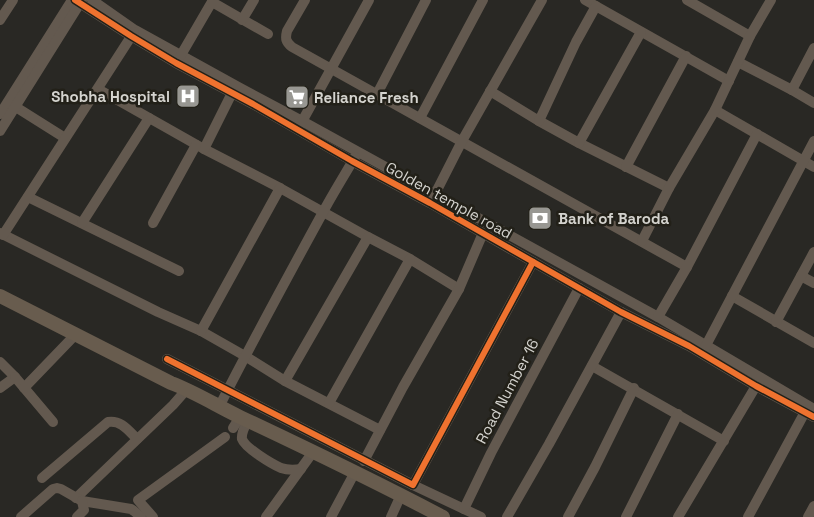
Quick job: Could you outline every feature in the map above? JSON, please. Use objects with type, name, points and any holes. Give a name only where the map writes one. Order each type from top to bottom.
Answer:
[{"type":"street","points":[[0,20],[12,0]]},
{"type":"street","name":"Golden temple road","points":[[92,0],[133,33],[176,63],[358,152],[483,233],[533,262],[621,312],[703,350],[811,413]]},
{"type":"street","points":[[242,20],[254,0]]},
{"type":"street","points":[[305,0],[285,36],[286,41],[292,47],[687,266]]},
{"type":"street","points":[[300,125],[368,0]]},
{"type":"street","points":[[377,94],[426,0]]},
{"type":"street","points":[[420,118],[483,0]]},
{"type":"street","points":[[433,199],[462,141],[542,0]]},
{"type":"street","points":[[585,0],[730,81]]},
{"type":"street","points":[[687,0],[704,4],[750,36]]},
{"type":"street","points":[[642,241],[715,110],[750,36],[771,0]]},
{"type":"street","points":[[0,131],[12,104],[77,1]]},
{"type":"street","name":"Golden temple road","points":[[77,1],[133,33],[181,55],[239,93]]},
{"type":"street","points":[[181,55],[212,1],[268,34]]},
{"type":"street","points":[[539,121],[576,42],[596,6]]},
{"type":"street","points":[[579,143],[641,32]]},
{"type":"street","points":[[133,33],[28,197],[2,234],[201,332],[285,381],[380,430]]},
{"type":"street","points":[[792,90],[814,48]]},
{"type":"street","points":[[626,167],[686,56]]},
{"type":"street","points":[[738,62],[814,103]]},
{"type":"street","points":[[98,89],[200,147],[410,259],[459,289]]},
{"type":"street","points":[[490,91],[579,143],[670,188]]},
{"type":"street","points":[[153,224],[200,147],[239,93]]},
{"type":"street","points":[[0,114],[12,104]]},
{"type":"street","points":[[12,104],[65,138]]},
{"type":"street","points":[[715,110],[814,167]]},
{"type":"street","points":[[82,223],[149,118]]},
{"type":"street","name":"Golden temple road","points":[[300,125],[352,161],[433,199],[658,317],[756,386],[811,413]]},
{"type":"street","points":[[658,317],[757,134]]},
{"type":"street","points":[[703,350],[814,141]]},
{"type":"street","points":[[219,407],[323,212],[358,152]]},
{"type":"street","points":[[201,332],[280,188]]},
{"type":"street","points":[[28,197],[179,271]]},
{"type":"street","points":[[364,461],[403,387],[459,289],[483,233]]},
{"type":"street","points":[[285,381],[368,237]]},
{"type":"street","points":[[776,322],[814,252]]},
{"type":"street","points":[[329,403],[410,259]]},
{"type":"street","points":[[413,485],[533,262]]},
{"type":"street","points":[[801,276],[814,283]]},
{"type":"street","name":"Road Number 16","points":[[464,509],[471,492],[579,288]]},
{"type":"street","points":[[0,296],[187,389],[219,407],[240,422],[313,452],[443,517]]},
{"type":"street","points":[[732,296],[814,343]]},
{"type":"street","points":[[506,517],[549,444],[621,312]]},
{"type":"street","points":[[24,388],[76,334]]},
{"type":"street","points":[[167,359],[364,461],[481,517]]},
{"type":"street","points":[[0,362],[53,422]]},
{"type":"street","points":[[592,366],[634,388],[724,441]]},
{"type":"street","points":[[0,388],[15,377]]},
{"type":"street","points":[[678,517],[756,386]]},
{"type":"street","points":[[568,517],[634,388]]},
{"type":"street","points":[[79,499],[187,389]]},
{"type":"street","points":[[749,517],[811,413]]},
{"type":"street","points":[[626,517],[678,414]]},
{"type":"street","points":[[42,478],[108,422],[113,421],[125,426],[137,439]]},
{"type":"street","points":[[240,422],[242,440],[256,453],[280,468],[290,470],[301,469]]},
{"type":"street","points":[[154,517],[138,500],[225,437]]},
{"type":"street","points":[[266,517],[313,452]]},
{"type":"street","points":[[331,517],[354,472]]},
{"type":"street","points":[[21,517],[53,489],[57,488],[61,488],[79,499],[131,509],[141,517]]},
{"type":"street","points":[[391,517],[401,495]]},
{"type":"street","points":[[77,517],[84,510],[79,499]]},
{"type":"street","points":[[808,517],[814,506]]},
{"type":"street","points":[[123,517],[131,509]]},
{"type":"cycle path","points":[[75,0],[176,63],[430,203],[621,312],[689,346],[756,386],[814,417]]},
{"type":"cycle path","points":[[167,359],[413,485],[533,262]]},
{"type":"place","name":"Shobha Hospital","points":[[188,96]]},
{"type":"place","name":"Reliance Fresh","points":[[297,97]]},
{"type":"place","name":"Bank of Baroda","points":[[540,218]]}]
